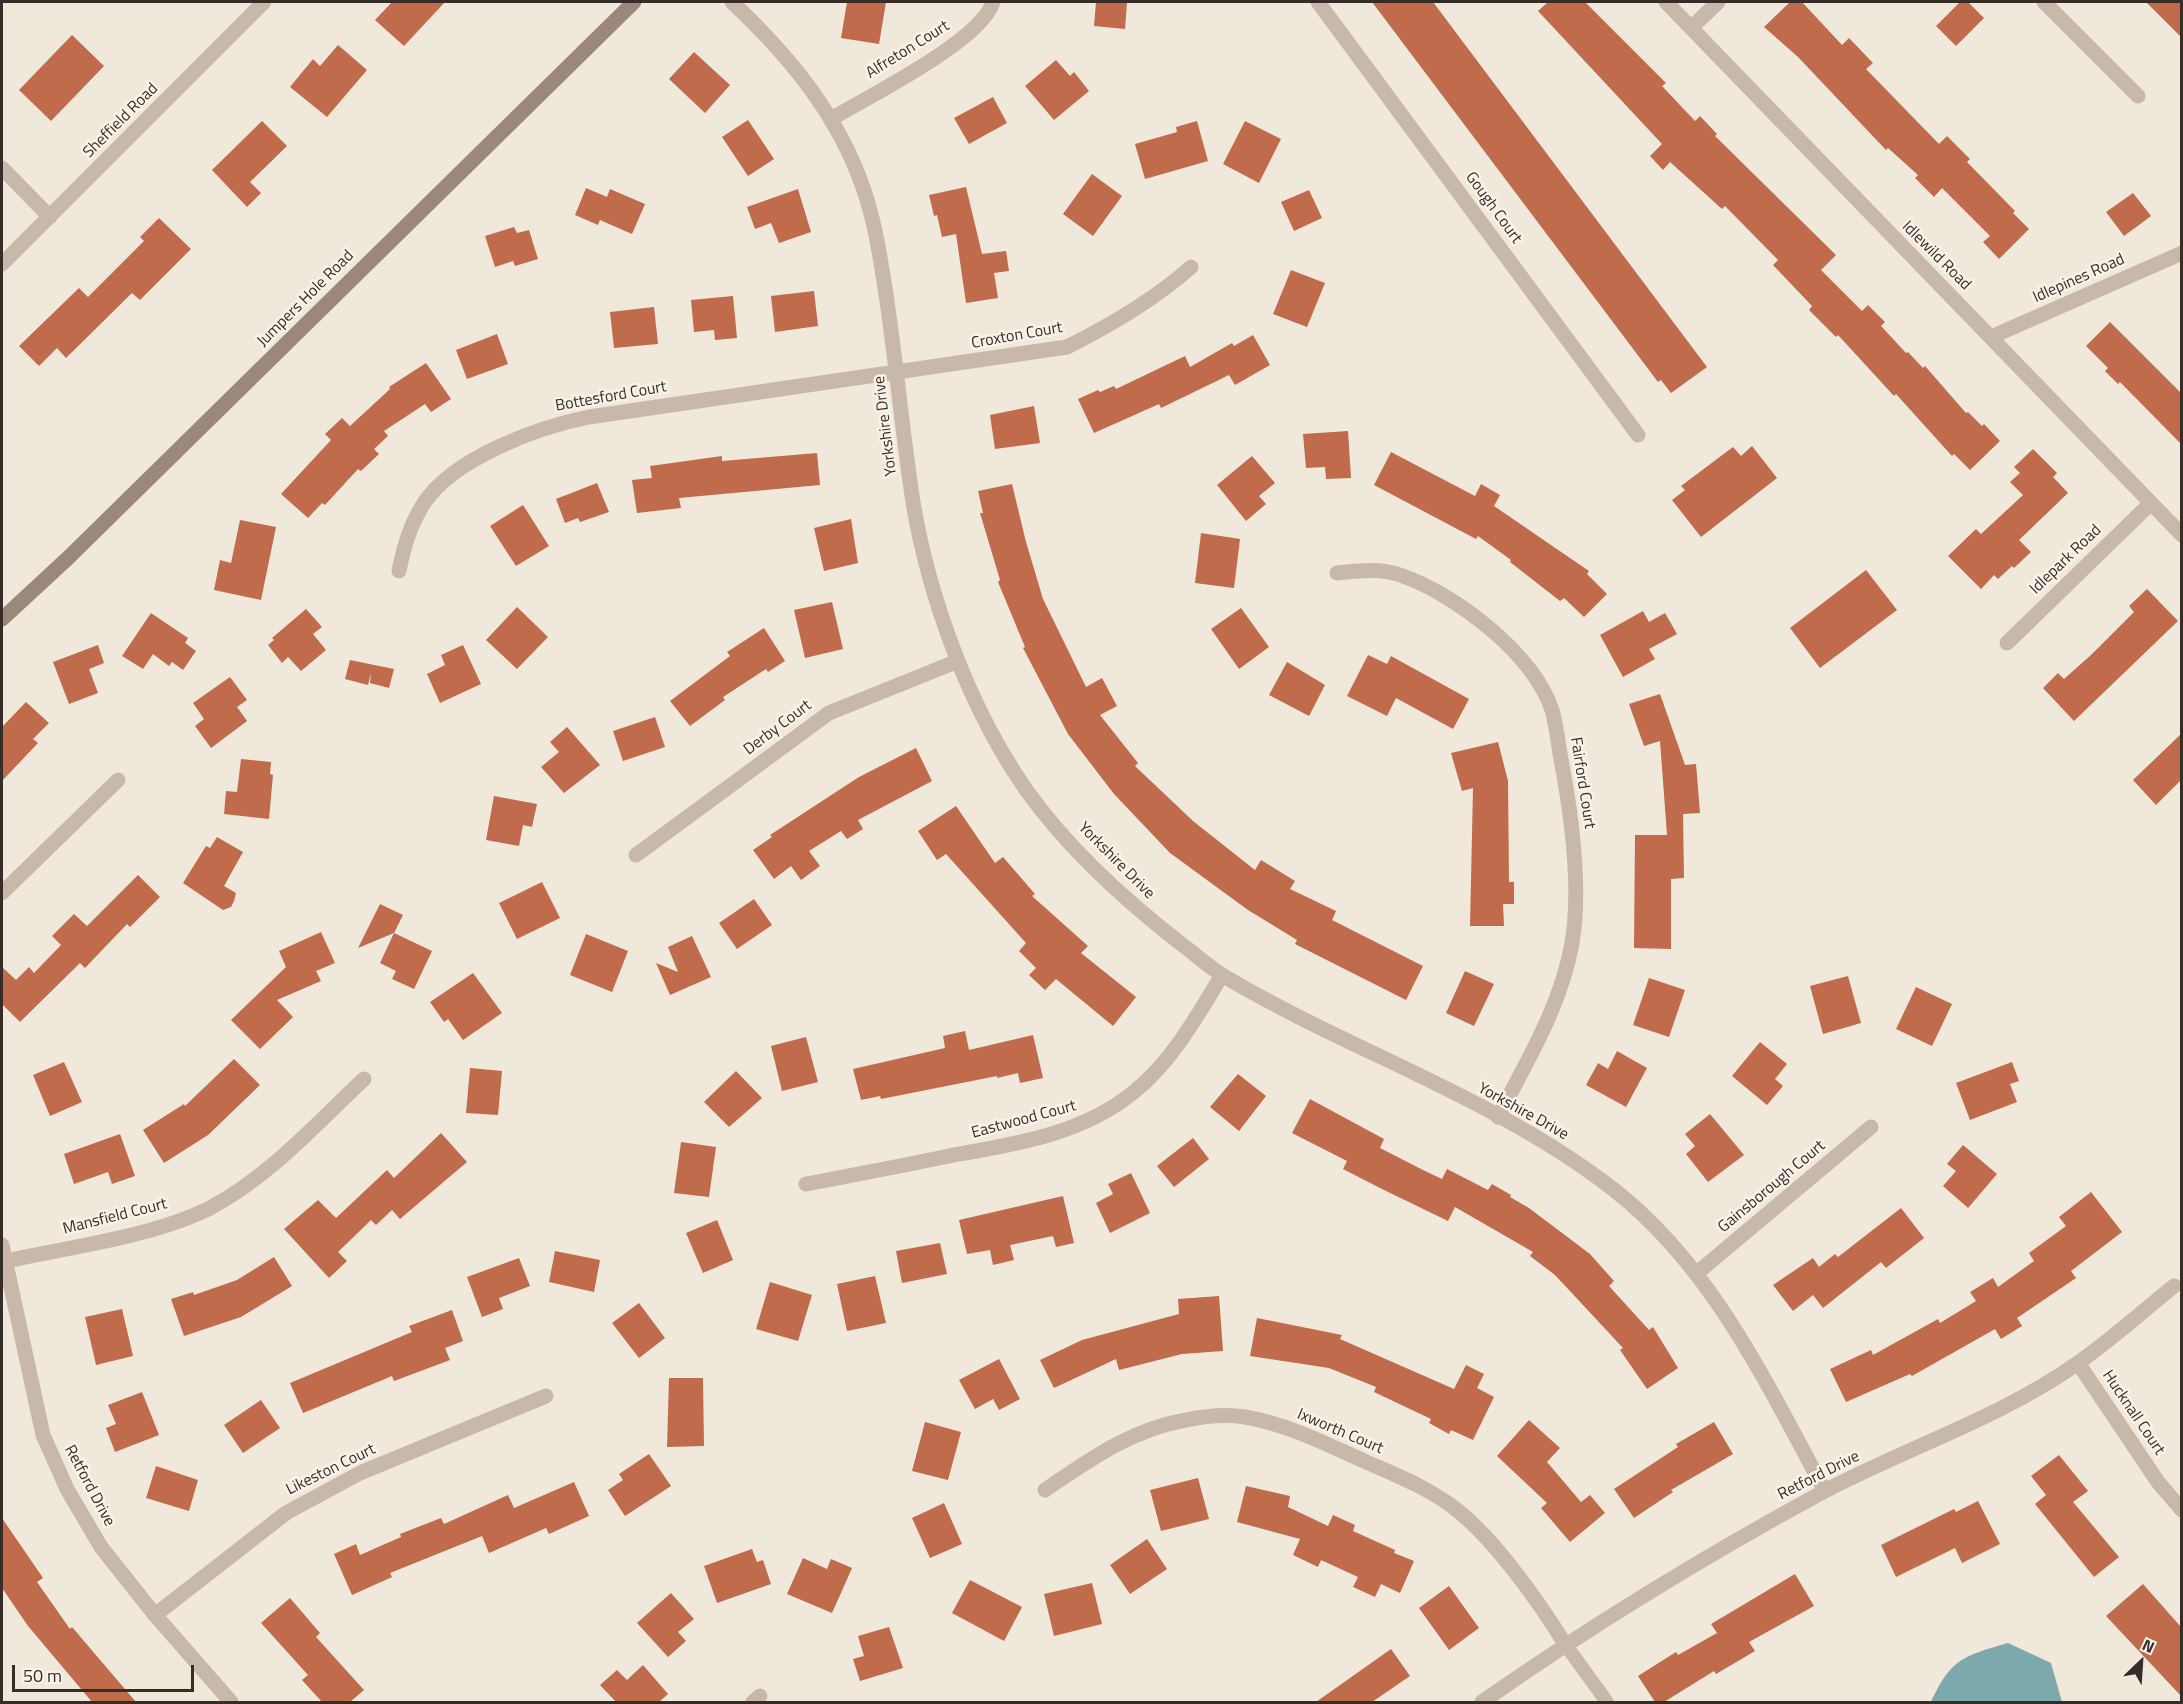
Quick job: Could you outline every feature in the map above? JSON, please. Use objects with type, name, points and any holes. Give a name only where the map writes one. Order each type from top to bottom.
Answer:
[{"type":"main road","name":"Jumpers Hole Road","points":[[2,619],[68,558],[634,2]]},
{"type":"street","name":"Sheffield Road","points":[[2,264],[264,2]]},
{"type":"street","name":"Yorkshire Drive","points":[[732,2],[802,74],[831,118],[858,174],[877,233],[898,373],[914,504],[932,579],[958,661],[1001,750],[1029,794],[1063,834],[1140,912],[1222,975],[1562,1152],[1616,1192],[1656,1228],[1697,1273],[1736,1328],[1825,1491]]},
{"type":"street","name":"Alfreton Court","points":[[831,118],[951,47],[978,25],[993,2]]},
{"type":"street","name":"Gough Court","points":[[1318,2],[1638,435]]},
{"type":"street","name":"Idlewild Road","points":[[1666,2],[2181,535]]},
{"type":"street","points":[[1691,28],[1718,2]]},
{"type":"street","points":[[2044,2],[2138,96]]},
{"type":"street","points":[[2,168],[50,217]]},
{"type":"street","name":"Idlepines Road","points":[[1991,337],[2181,253]]},
{"type":"street","name":"Croxton Court","points":[[898,373],[1067,347],[1110,326],[1167,288],[1191,267]]},
{"type":"street","name":"Bottesford Court","points":[[399,571],[405,537],[425,501],[442,483],[474,460],[537,430],[589,417],[898,373]]},
{"type":"street","name":"Idlepark Road","points":[[2007,643],[2151,503]]},
{"type":"street","name":"Fairford Court","points":[[1337,573],[1374,570],[1399,575],[1424,585],[1482,621],[1504,640],[1530,672],[1552,708],[1571,810],[1575,909],[1572,942],[1564,980],[1550,1017],[1498,1117]]},
{"type":"street","name":"Derby Court","points":[[636,855],[828,713],[958,661]]},
{"type":"street","points":[[2,893],[118,780]]},
{"type":"street","name":"Eastwood Court","points":[[806,1184],[1026,1141],[1083,1124],[1113,1108],[1137,1090],[1161,1066],[1186,1035],[1222,975]]},
{"type":"street","name":"Mansfield Court","points":[[6,1261],[165,1226],[210,1208],[259,1176],[364,1079]]},
{"type":"street","name":"Gainsborough Court","points":[[1697,1273],[1871,1128]]},
{"type":"street","name":"Retford Drive","points":[[2,1245],[43,1435],[67,1489],[101,1547],[155,1615],[231,1702]]},
{"type":"street","name":"Retford Drive","points":[[1482,1702],[1565,1644],[1693,1564],[1825,1491],[2012,1401],[2078,1364],[2174,1286]]},
{"type":"street","name":"Hucknall Court","points":[[2078,1364],[2158,1482],[2181,1510]]},
{"type":"street","name":"Likeston Court","points":[[155,1615],[286,1513],[360,1473],[546,1396]]},
{"type":"street","name":"Ixworth Court","points":[[1045,1490],[1103,1450],[1141,1432],[1185,1420],[1213,1417],[1244,1417],[1271,1423],[1307,1435],[1422,1487],[1458,1510],[1492,1545],[1551,1621],[1565,1644]]},
{"type":"lane","points":[[1565,1644],[1607,1702]]},
{"type":"water","points":[[2008,1643],[2051,1663],[2062,1702],[1931,1702],[1945,1676],[1960,1661]]},
{"type":"building","points":[[392,2],[445,2],[404,46],[375,20]]},
{"type":"building","points":[[847,2],[886,2],[879,44],[841,38]]},
{"type":"building","points":[[1096,2],[1127,2],[1125,29],[1094,26]]},
{"type":"building","points":[[1372,2],[1433,2],[1707,367],[1671,393],[1661,380],[1658,382]]},
{"type":"building","points":[[1548,2],[1585,2],[1666,83],[1662,86],[1695,121],[1700,116],[1717,134],[1715,136],[1836,255],[1821,270],[1862,311],[1868,305],[1885,322],[1881,326],[1906,353],[1908,352],[1923,368],[1925,366],[1966,413],[1968,412],[1982,426],[1984,424],[2000,441],[1970,470],[1954,454],[1952,456],[1896,394],[1894,396],[1838,335],[1836,337],[1809,310],[1812,306],[1773,265],[1778,260],[1725,206],[1722,209],[1670,162],[1663,170],[1650,156],[1662,144],[1538,11]]},
{"type":"building","points":[[1790,2],[1802,2],[1842,45],[1849,38],[1873,63],[1866,69],[1939,144],[1947,136],[1970,159],[1967,162],[2015,211],[2013,213],[2029,229],[1999,259],[1983,242],[1990,236],[1942,188],[1934,197],[1915,178],[1918,175],[1888,148],[1886,150],[1798,57],[1764,27]]},
{"type":"building","points":[[1960,2],[1968,2],[1984,18],[1956,46],[1936,26]]},
{"type":"building","points":[[2146,2],[2181,2],[2181,37]]},
{"type":"building","points":[[72,35],[104,66],[51,121],[19,90]]},
{"type":"building","points":[[338,45],[367,70],[327,117],[290,87],[313,59],[320,66]]},
{"type":"building","points":[[694,52],[730,85],[705,113],[669,79]]},
{"type":"building","points":[[1056,60],[1070,76],[1074,72],[1089,91],[1054,120],[1025,86]]},
{"type":"building","points":[[993,97],[1007,123],[969,144],[954,118]]},
{"type":"building","points":[[748,120],[774,159],[748,176],[722,137]]},
{"type":"building","points":[[262,121],[287,146],[250,182],[261,193],[247,207],[212,170]]},
{"type":"building","points":[[1197,121],[1208,161],[1145,179],[1135,144],[1177,132],[1176,127]]},
{"type":"building","points":[[1245,121],[1281,139],[1259,183],[1223,164]]},
{"type":"building","points":[[1092,174],[1122,196],[1093,236],[1063,214]]},
{"type":"building","points":[[966,187],[982,254],[1006,251],[1009,271],[994,273],[998,298],[966,303],[956,234],[942,237],[929,195]]},
{"type":"building","points":[[586,188],[607,197],[610,189],[645,204],[632,234],[600,220],[598,225],[575,215]]},
{"type":"building","points":[[798,189],[811,232],[779,243],[771,223],[755,229],[747,207]]},
{"type":"building","points":[[1309,190],[1322,218],[1294,231],[1281,202]]},
{"type":"building","points":[[2133,193],[2151,216],[2124,236],[2106,212]]},
{"type":"building","points":[[159,218],[191,249],[140,300],[132,293],[66,358],[57,348],[39,366],[19,346],[79,288],[88,297],[144,241],[140,237]]},
{"type":"building","points":[[514,227],[517,233],[529,230],[538,259],[515,266],[513,261],[495,267],[485,236]]},
{"type":"building","points":[[1291,270],[1325,283],[1307,327],[1273,314]]},
{"type":"building","points":[[814,291],[818,326],[775,332],[771,296]]},
{"type":"building","points":[[733,296],[737,338],[715,340],[714,330],[694,332],[691,300]]},
{"type":"building","points":[[654,307],[658,344],[614,348],[610,312]]},
{"type":"building","points":[[2110,322],[2181,393],[2181,444],[2120,382],[2118,384],[2105,371],[2108,368],[2086,346]]},
{"type":"building","points":[[497,334],[508,364],[467,379],[456,350]]},
{"type":"building","points":[[1253,335],[1270,365],[1235,385],[1229,375],[1161,408],[1159,404],[1094,433],[1078,399],[1098,390],[1100,392],[1114,386],[1116,389],[1185,356],[1190,367],[1232,343],[1234,346]]},
{"type":"building","points":[[426,363],[451,399],[431,412],[425,404],[384,431],[388,436],[374,449],[379,454],[361,471],[358,469],[325,505],[322,503],[308,518],[281,494],[331,440],[325,434],[342,418],[350,426],[390,389],[389,387]]},
{"type":"building","points":[[1034,406],[1040,443],[995,449],[990,415]]},
{"type":"building","points":[[1348,431],[1351,478],[1326,479],[1325,467],[1306,468],[1303,434]]},
{"type":"building","points":[[1752,446],[1777,478],[1701,537],[1672,500],[1685,490],[1681,486],[1733,447],[1741,456]]},
{"type":"building","points":[[2033,449],[2057,473],[2053,477],[2068,493],[2019,540],[2031,552],[1998,579],[1994,575],[1981,589],[1948,556],[1976,529],[1981,534],[2023,495],[2010,482],[2020,473],[2014,467]]},
{"type":"building","points":[[1391,452],[1475,496],[1481,484],[1500,495],[1494,506],[1589,571],[1587,574],[1607,594],[1584,617],[1564,598],[1560,601],[1478,536],[1476,539],[1374,485]]},
{"type":"building","points":[[817,453],[820,485],[679,498],[681,508],[637,513],[632,480],[652,478],[650,466],[722,456],[722,461]]},
{"type":"building","points":[[1252,456],[1275,483],[1259,496],[1266,504],[1246,521],[1217,485]]},
{"type":"building","points":[[597,483],[609,512],[580,522],[578,518],[565,523],[556,499]]},
{"type":"building","points":[[1012,484],[1043,599],[1086,687],[1102,678],[1117,706],[1100,715],[1138,763],[1135,766],[1193,821],[1255,870],[1261,860],[1295,881],[1290,889],[1336,911],[1332,920],[1423,966],[1406,1000],[1295,944],[1297,940],[1248,910],[1170,853],[1114,794],[1068,734],[1023,648],[1025,647],[998,582],[1000,580],[980,513],[983,513],[978,491]]},
{"type":"building","points":[[523,505],[549,546],[516,566],[490,526]]},
{"type":"building","points":[[851,519],[858,563],[824,571],[814,528]]},
{"type":"building","points":[[240,520],[276,527],[261,600],[214,590],[220,560],[231,563]]},
{"type":"building","points":[[1201,533],[1240,539],[1234,588],[1195,583]]},
{"type":"building","points":[[1866,570],[1897,610],[1820,668],[1790,628]]},
{"type":"building","points":[[2147,589],[2178,621],[2074,721],[2043,688],[2058,673],[2064,679],[2091,655],[2134,612],[2129,606]]},
{"type":"building","points":[[832,602],[843,649],[805,658],[794,610]]},
{"type":"building","points":[[517,607],[548,637],[517,669],[486,640]]},
{"type":"building","points":[[1241,608],[1269,647],[1239,669],[1211,629]]},
{"type":"building","points":[[306,609],[322,627],[313,634],[326,650],[301,671],[288,657],[282,663],[268,645],[274,640],[272,638]]},
{"type":"building","points":[[1643,611],[1649,622],[1665,613],[1677,634],[1649,649],[1655,659],[1623,677],[1600,635]]},
{"type":"building","points":[[151,613],[188,638],[185,643],[196,651],[183,670],[172,662],[169,666],[153,654],[143,669],[122,656]]},
{"type":"building","points":[[764,628],[785,661],[768,672],[766,669],[723,697],[725,700],[690,726],[670,701],[730,656],[727,652]]},
{"type":"building","points":[[98,645],[104,663],[89,669],[98,693],[69,704],[53,662]]},
{"type":"building","points":[[463,645],[481,684],[440,703],[427,674],[445,665],[441,655]]},
{"type":"building","points":[[1368,655],[1387,664],[1391,656],[1469,699],[1453,729],[1396,698],[1387,716],[1347,696]]},
{"type":"building","points":[[350,660],[394,669],[389,688],[370,683],[371,673],[368,685],[345,679]]},
{"type":"building","points":[[1287,662],[1325,685],[1309,716],[1269,695]]},
{"type":"building","points":[[230,677],[247,700],[237,707],[247,721],[211,748],[195,726],[204,719],[193,703]]},
{"type":"building","points":[[1660,694],[1685,765],[1696,764],[1700,813],[1683,814],[1684,878],[1671,879],[1671,949],[1634,948],[1635,835],[1667,835],[1660,741],[1644,746],[1629,704]]},
{"type":"building","points":[[26,702],[49,723],[33,739],[38,743],[2,781],[2,727]]},
{"type":"building","points":[[655,717],[665,747],[623,761],[613,731]]},
{"type":"building","points":[[567,727],[600,765],[564,793],[541,767],[559,752],[550,742]]},
{"type":"building","points":[[2181,734],[2181,780],[2156,805],[2133,780]]},
{"type":"building","points":[[1498,742],[1508,781],[1509,882],[1514,882],[1514,904],[1503,904],[1504,926],[1470,926],[1473,788],[1462,791],[1451,753]]},
{"type":"building","points":[[916,748],[932,781],[858,820],[863,829],[847,839],[841,831],[809,851],[820,866],[801,880],[791,866],[774,879],[753,850],[772,837],[770,835],[859,777]]},
{"type":"building","points":[[241,759],[271,762],[270,774],[273,775],[269,819],[224,814],[226,791],[237,792]]},
{"type":"building","points":[[494,796],[537,804],[532,827],[523,825],[519,846],[486,840]]},
{"type":"building","points":[[956,806],[995,863],[1003,857],[1035,894],[1032,896],[1088,946],[1081,953],[1136,997],[1113,1026],[1056,979],[1045,990],[1029,975],[1036,968],[1019,951],[1026,943],[946,854],[937,860],[918,831]]},
{"type":"building","points":[[217,837],[243,852],[224,886],[236,893],[234,901],[231,907],[223,910],[183,883],[206,846],[210,848]]},
{"type":"building","points":[[138,875],[160,897],[130,927],[127,924],[85,968],[80,963],[20,1022],[2,1004],[2,967],[16,980],[29,967],[34,973],[61,945],[52,936],[74,914],[87,926]]},
{"type":"building","points":[[542,882],[560,918],[517,939],[499,903]]},
{"type":"building","points":[[754,899],[772,925],[737,949],[719,923]]},
{"type":"building","points":[[380,904],[403,915],[394,933],[358,948]]},
{"type":"building","points":[[321,932],[335,963],[316,971],[321,981],[277,1000],[293,1017],[260,1049],[231,1020],[286,967],[279,951]]},
{"type":"building","points":[[394,933],[432,951],[414,989],[392,979],[396,971],[380,963]]},
{"type":"building","points":[[586,934],[628,951],[612,992],[570,975]]},
{"type":"building","points":[[692,936],[711,977],[670,995],[656,963],[678,972],[668,947]]},
{"type":"building","points":[[1465,971],[1494,984],[1474,1026],[1446,1013]]},
{"type":"building","points":[[473,973],[502,1013],[463,1040],[448,1019],[444,1022],[430,1002]]},
{"type":"building","points":[[1848,976],[1861,1023],[1823,1034],[1810,986]]},
{"type":"building","points":[[1649,978],[1685,990],[1669,1037],[1633,1025]]},
{"type":"building","points":[[1916,987],[1952,1004],[1932,1046],[1896,1029]]},
{"type":"building","points":[[965,1031],[969,1050],[1033,1035],[1043,1078],[1020,1083],[1018,1073],[881,1099],[880,1096],[861,1100],[853,1069],[945,1048],[943,1036]]},
{"type":"building","points":[[806,1037],[818,1082],[782,1091],[771,1046]]},
{"type":"building","points":[[1760,1042],[1787,1064],[1775,1079],[1783,1086],[1767,1105],[1732,1076]]},
{"type":"building","points":[[1617,1051],[1647,1068],[1626,1107],[1586,1085],[1598,1063],[1608,1069]]},
{"type":"building","points":[[234,1059],[260,1085],[208,1135],[164,1163],[143,1130],[184,1104],[185,1106]]},
{"type":"building","points":[[64,1062],[82,1102],[50,1116],[33,1075]]},
{"type":"building","points":[[2012,1062],[2019,1081],[2010,1084],[2017,1102],[1970,1120],[1956,1083]]},
{"type":"building","points":[[470,1068],[502,1071],[498,1115],[466,1113]]},
{"type":"building","points":[[736,1071],[762,1098],[729,1127],[704,1102]]},
{"type":"building","points":[[1238,1074],[1266,1096],[1239,1131],[1210,1107]]},
{"type":"building","points":[[1310,1099],[1384,1139],[1380,1148],[1423,1170],[1442,1179],[1447,1169],[1488,1190],[1492,1184],[1529,1208],[1590,1254],[1614,1281],[1609,1286],[1649,1330],[1653,1327],[1678,1368],[1647,1389],[1620,1350],[1623,1348],[1555,1275],[1530,1256],[1533,1252],[1455,1207],[1448,1221],[1382,1189],[1343,1169],[1347,1161],[1292,1133]]},
{"type":"building","points":[[1710,1114],[1744,1155],[1708,1182],[1686,1154],[1695,1146],[1685,1134]]},
{"type":"building","points":[[441,1133],[467,1162],[400,1219],[392,1210],[376,1225],[371,1220],[338,1252],[347,1261],[329,1278],[284,1229],[318,1200],[336,1218],[387,1170],[394,1178]]},
{"type":"building","points":[[120,1134],[135,1176],[112,1184],[108,1172],[74,1184],[64,1154]]},
{"type":"building","points":[[1193,1138],[1209,1159],[1174,1187],[1157,1166]]},
{"type":"building","points":[[681,1142],[716,1147],[709,1197],[674,1193]]},
{"type":"building","points":[[1963,1145],[1997,1174],[1968,1208],[1943,1186],[1956,1171],[1947,1164]]},
{"type":"building","points":[[1131,1173],[1150,1213],[1110,1233],[1096,1203],[1113,1194],[1108,1184]]},
{"type":"building","points":[[2091,1192],[2122,1232],[2071,1271],[2076,1278],[2017,1318],[2022,1326],[2001,1339],[1995,1329],[1912,1376],[1910,1374],[1846,1402],[1830,1369],[1871,1350],[1873,1355],[1938,1319],[1940,1323],[1976,1301],[1970,1292],[1993,1278],[1998,1287],[2034,1261],[2029,1253],[2066,1226],[2059,1217]]},
{"type":"building","points":[[1063,1196],[1074,1243],[1056,1247],[1053,1236],[1010,1245],[1014,1260],[993,1265],[990,1250],[967,1254],[959,1220]]},
{"type":"building","points":[[1901,1208],[1924,1238],[1886,1268],[1881,1262],[1823,1308],[1813,1295],[1793,1311],[1773,1285],[1813,1258],[1819,1267],[1835,1254],[1838,1257]]},
{"type":"building","points":[[717,1220],[733,1260],[703,1273],[686,1233]]},
{"type":"building","points":[[940,1243],[947,1274],[902,1283],[896,1251]]},
{"type":"building","points":[[555,1251],[600,1260],[594,1292],[549,1282]]},
{"type":"building","points":[[274,1257],[292,1286],[241,1317],[184,1336],[171,1299],[193,1292],[194,1295],[237,1280]]},
{"type":"building","points":[[519,1258],[530,1286],[499,1298],[503,1309],[482,1317],[467,1277]]},
{"type":"building","points":[[875,1276],[886,1323],[847,1331],[837,1284]]},
{"type":"building","points":[[770,1282],[812,1295],[798,1341],[756,1329]]},
{"type":"building","points":[[1219,1296],[1223,1351],[1182,1354],[1119,1370],[1116,1359],[1054,1388],[1040,1360],[1082,1340],[1179,1314],[1178,1299]]},
{"type":"building","points":[[639,1303],[665,1338],[639,1358],[612,1323]]},
{"type":"building","points":[[122,1309],[133,1356],[96,1365],[85,1317]]},
{"type":"building","points":[[452,1310],[463,1341],[445,1348],[450,1360],[394,1381],[392,1376],[303,1413],[290,1383],[412,1332],[409,1326]]},
{"type":"building","points":[[1257,1318],[1342,1335],[1340,1339],[1454,1389],[1466,1365],[1484,1374],[1477,1388],[1494,1397],[1473,1440],[1451,1430],[1449,1434],[1429,1423],[1431,1419],[1374,1392],[1376,1387],[1329,1368],[1250,1356]]},
{"type":"building","points":[[999,1359],[1020,1399],[999,1410],[993,1399],[975,1409],[959,1380]]},
{"type":"building","points":[[669,1378],[703,1378],[704,1446],[667,1447]]},
{"type":"building","points":[[142,1392],[159,1435],[115,1452],[106,1428],[116,1424],[108,1405]]},
{"type":"building","points":[[261,1400],[280,1428],[243,1453],[224,1425]]},
{"type":"building","points":[[1529,1420],[1560,1448],[1547,1462],[1581,1502],[1590,1495],[1605,1513],[1570,1542],[1541,1508],[1547,1503],[1497,1456]]},
{"type":"building","points":[[925,1422],[961,1432],[948,1480],[912,1471]]},
{"type":"building","points":[[1714,1422],[1733,1454],[1671,1490],[1673,1492],[1634,1518],[1614,1489],[1678,1447],[1676,1444]]},
{"type":"building","points":[[649,1454],[671,1486],[625,1516],[608,1490],[623,1480],[619,1474]]},
{"type":"building","points":[[2059,1455],[2088,1491],[2073,1502],[2119,1557],[2094,1577],[2035,1504],[2046,1495],[2031,1476]]},
{"type":"building","points":[[156,1466],[198,1480],[189,1511],[146,1498]]},
{"type":"building","points":[[1198,1478],[1209,1519],[1161,1531],[1150,1490]]},
{"type":"building","points":[[574,1482],[589,1516],[549,1534],[546,1528],[489,1553],[482,1536],[390,1573],[392,1577],[352,1595],[334,1554],[356,1544],[360,1555],[401,1537],[400,1534],[441,1518],[444,1524],[508,1495],[514,1508]]},
{"type":"building","points":[[1246,1486],[1290,1496],[1288,1507],[1328,1526],[1333,1515],[1355,1525],[1353,1531],[1414,1561],[1400,1593],[1381,1584],[1375,1597],[1353,1587],[1358,1577],[1321,1560],[1318,1567],[1293,1555],[1300,1539],[1237,1522]]},
{"type":"building","points":[[1978,1501],[2000,1544],[1962,1563],[1955,1548],[1896,1577],[1881,1545],[1954,1509],[1956,1512]]},
{"type":"building","points":[[944,1503],[962,1544],[930,1558],[912,1518]]},
{"type":"building","points":[[2,1518],[43,1578],[37,1582],[70,1629],[72,1627],[136,1702],[92,1702],[28,1626],[2,1588]]},
{"type":"building","points":[[1147,1539],[1167,1569],[1130,1594],[1110,1565]]},
{"type":"building","points":[[752,1549],[757,1562],[763,1560],[771,1584],[717,1603],[704,1566]]},
{"type":"building","points":[[803,1558],[827,1569],[831,1559],[852,1568],[832,1613],[787,1594]]},
{"type":"building","points":[[1795,1574],[1814,1606],[1749,1642],[1755,1651],[1716,1674],[1714,1671],[1664,1702],[1655,1702],[1638,1676],[1676,1652],[1678,1655],[1717,1633],[1711,1624]]},
{"type":"building","points":[[970,1580],[1022,1607],[1004,1641],[952,1613]]},
{"type":"building","points":[[1092,1583],[1102,1624],[1054,1636],[1044,1594]]},
{"type":"building","points":[[2143,1584],[2181,1627],[2181,1696],[2106,1616]]},
{"type":"building","points":[[1449,1586],[1479,1628],[1449,1650],[1419,1608]]},
{"type":"building","points":[[671,1593],[694,1619],[678,1632],[686,1641],[668,1657],[637,1623]]},
{"type":"building","points":[[290,1598],[320,1633],[316,1637],[364,1690],[350,1702],[322,1702],[302,1680],[308,1675],[261,1623]]},
{"type":"building","points":[[889,1627],[903,1668],[860,1681],[853,1659],[864,1656],[858,1636]]},
{"type":"building","points":[[1391,1649],[1410,1676],[1372,1702],[1316,1702]]},
{"type":"building","points":[[643,1665],[668,1694],[659,1702],[616,1702],[600,1685],[617,1670],[627,1680]]}]
